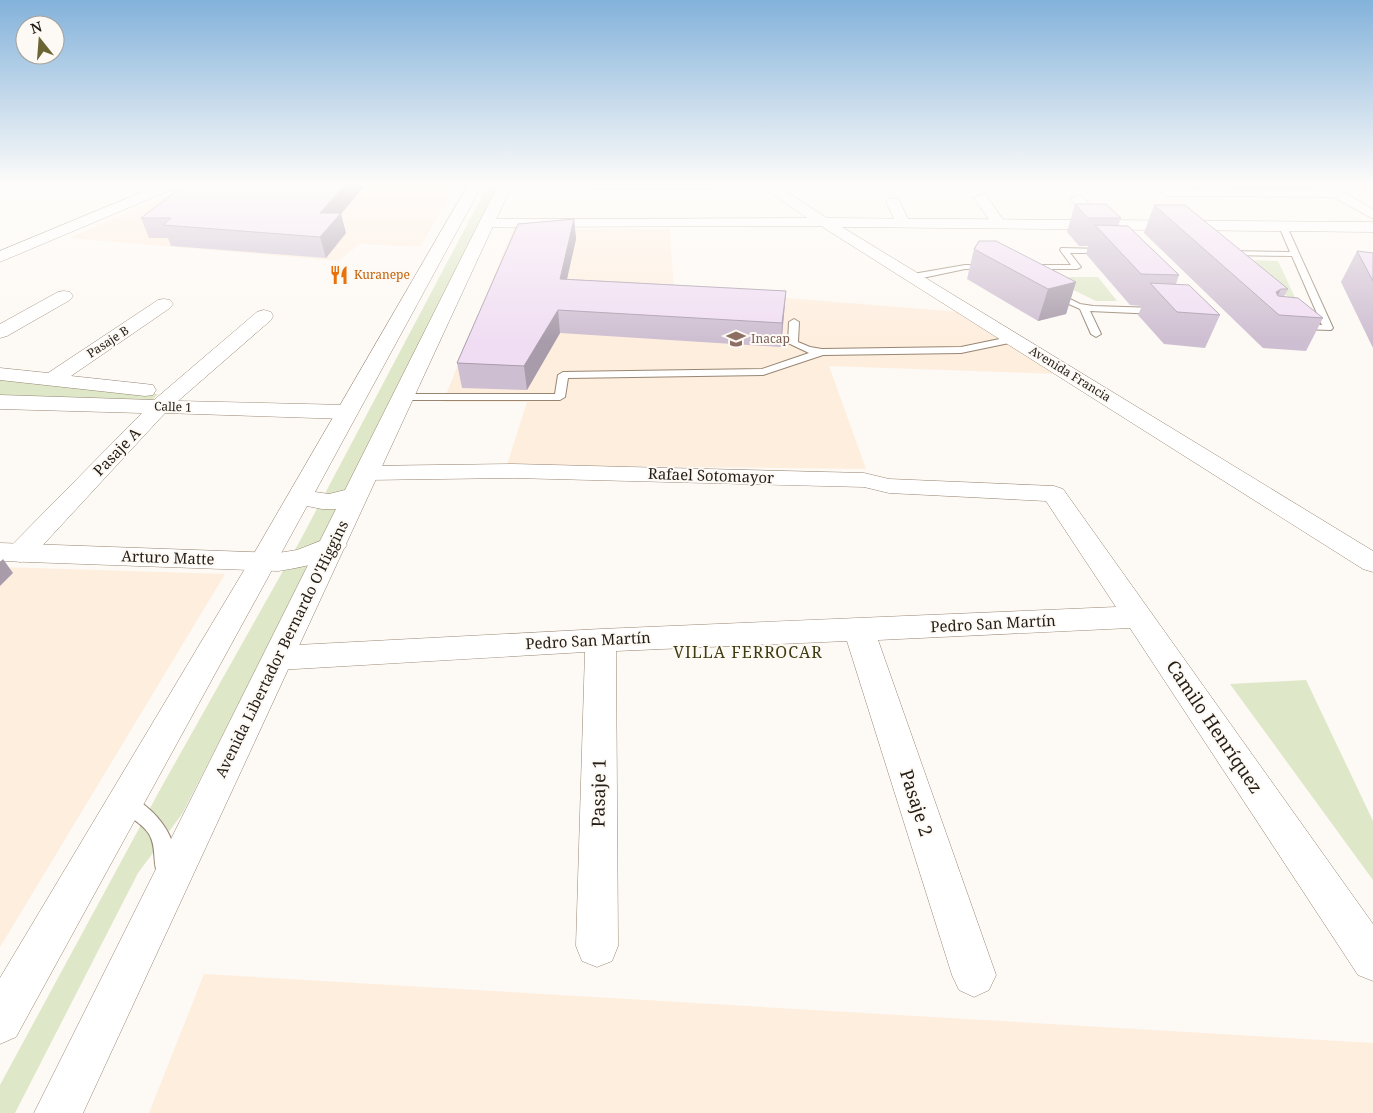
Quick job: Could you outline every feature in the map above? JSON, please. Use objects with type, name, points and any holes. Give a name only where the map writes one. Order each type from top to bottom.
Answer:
[{"type":"street","points":[[0,256],[46,237]]},
{"type":"street","points":[[0,1021],[263,562],[445,237]]},
{"type":"street","name":"Avenida Libertador Bernardo O'Higgins","points":[[58,1113],[480,237]]},
{"type":"street","name":"Avenida Francia","points":[[848,237],[1373,563]]},
{"type":"street","points":[[0,332],[64,296]]},
{"type":"street","name":"Pasaje B","points":[[51,380],[164,304]]},
{"type":"street","name":"Pasaje A","points":[[10,553],[167,400],[264,316]]},
{"type":"street","name":"Calle 1","points":[[0,374],[51,380],[167,400]]},
{"type":"street","name":"Calle 1","points":[[1,403],[167,400],[346,412]]},
{"type":"street","name":"Rafael Sotomayor","points":[[300,495],[318,502],[338,501],[362,483],[513,471],[864,480],[889,486],[1054,494]]},
{"type":"street","name":"Camilo Henríquez","points":[[1054,494],[1373,960]]},
{"type":"street","name":"Arturo Matte","points":[[10,553],[263,562],[302,558],[333,545]]},
{"type":"street","name":"Pedro San Martín","points":[[278,658],[601,640],[1138,617]]},
{"type":"street","name":"Pasaje 2","points":[[859,630],[974,975]]},
{"type":"street","name":"Pasaje 1","points":[[597,946],[601,640]]},
{"type":"lane","points":[[1288,237],[1328,328],[1298,324]]},
{"type":"lane","points":[[1023,267],[1077,267],[1064,250],[1112,251]]},
{"type":"lane","points":[[1230,265],[1216,253],[1295,254]]},
{"type":"lane","points":[[913,277],[965,267],[995,267]]},
{"type":"lane","points":[[1045,289],[1077,306],[1170,312]]},
{"type":"lane","points":[[1083,307],[1096,334]]},
{"type":"lane","points":[[794,322],[793,343],[808,350],[822,352],[961,350],[1014,339]]},
{"type":"lane","points":[[404,397],[560,398],[563,374],[763,372],[822,352]]},
{"type":"lane","points":[[125,802],[144,813],[154,824],[162,838],[165,857],[161,900]]},
{"type":"shaded area","points":[[426,237],[420,247],[359,244],[339,261],[69,238]]},
{"type":"shaded area","name":"Inacap","points":[[510,237],[671,237],[674,289],[960,312],[1059,374],[829,366],[866,469],[507,465],[527,402],[443,402]]},
{"type":"shaded area","points":[[0,567],[225,574],[0,947]]},
{"type":"shaded area","points":[[204,974],[1373,1043],[1373,1113],[149,1113]]},
{"type":"green space","points":[[461,237],[474,237],[409,372],[182,814],[138,873],[15,1113],[0,1113],[0,1085],[161,788],[301,539]]},
{"type":"green space","points":[[1245,260],[1278,261],[1299,306]]},
{"type":"green space","points":[[1047,277],[1098,277],[1117,301],[1096,301]]},
{"type":"green space","points":[[0,377],[158,394],[151,401],[0,396]]},
{"type":"green space","points":[[1306,680],[1373,821],[1373,880],[1230,684]]},
{"type":"building","points":[[512,237],[570,237],[560,279],[786,291],[782,323],[558,310],[524,366],[457,363]]},
{"type":"building","points":[[1106,237],[1139,237],[1179,275],[1141,274]]},
{"type":"building","points":[[1190,237],[1224,237],[1288,289],[1281,289],[1276,292],[1278,296],[1298,298],[1323,318],[1279,315]]},
{"type":"building","points":[[979,241],[996,241],[1076,282],[1048,289],[974,249]]},
{"type":"building","points":[[1357,251],[1373,253],[1373,281]]},
{"type":"building","points":[[1150,283],[1189,285],[1220,315],[1177,312]]},
{"type":"place","name":"Kuranepe","points":[[339,275]]},
{"type":"place","name":"Inacap","points":[[736,339]]},
{"type":"district","name":"VILLA FERROCAR","points":[[748,652]]}]
